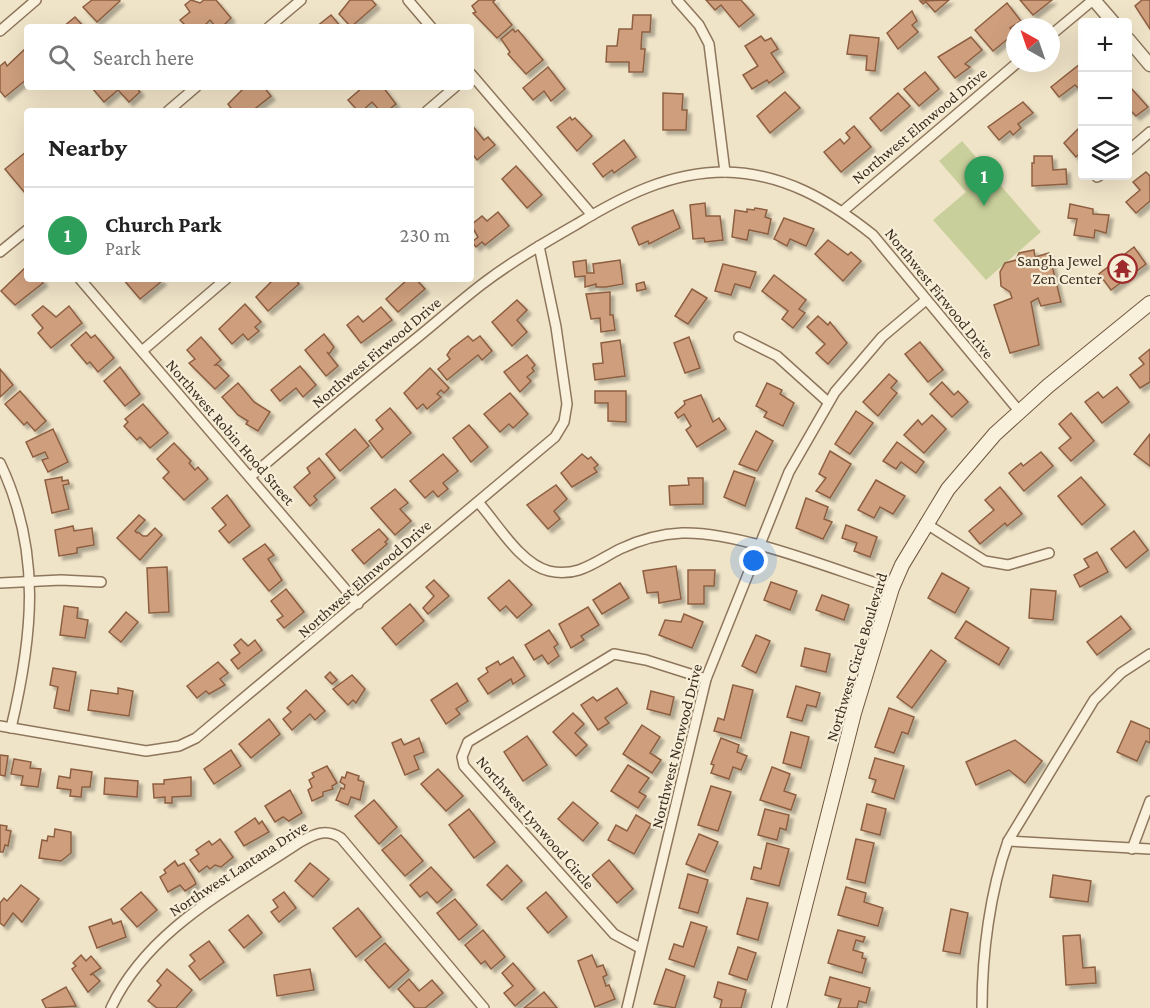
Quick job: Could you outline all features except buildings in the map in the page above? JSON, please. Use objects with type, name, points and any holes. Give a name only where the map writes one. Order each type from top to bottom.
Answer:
[{"type":"main road","name":"Northwest Circle Boulevard","points":[[779,1008],[854,713],[892,588],[925,523],[968,463],[1019,411],[1150,303]]},
{"type":"street","points":[[0,31],[36,0]]},
{"type":"street","points":[[273,24],[301,0]]},
{"type":"street","points":[[408,0],[428,24]]},
{"type":"street","points":[[677,0],[699,24],[709,44],[725,172]]},
{"type":"street","points":[[1060,28],[1094,0],[1110,18]]},
{"type":"street","points":[[1132,44],[1150,64]]},
{"type":"street","name":"Northwest Elmwood Drive","points":[[843,211],[1006,72]]},
{"type":"street","points":[[474,77],[592,215]]},
{"type":"street","points":[[172,108],[192,90]]},
{"type":"street","points":[[431,108],[452,90]]},
{"type":"street","points":[[1132,148],[1150,132]]},
{"type":"street","name":"Northwest Firwood Drive","points":[[250,477],[482,284],[539,246],[646,187],[675,178],[725,172],[772,178],[799,187],[843,211],[873,235],[1019,411]]},
{"type":"street","points":[[0,252],[24,232]]},
{"type":"street","name":"Northwest Elmwood Drive","points":[[0,726],[126,749],[146,751],[179,746],[213,726],[443,529],[555,438],[566,413],[561,356],[539,246]]},
{"type":"street","name":"Northwest Robin Hood Street","points":[[84,282],[358,604]]},
{"type":"street","points":[[142,351],[222,282]]},
{"type":"street","name":"Northwest Norwood Drive","points":[[627,1008],[706,679],[789,472],[828,402],[882,337],[926,300]]},
{"type":"street","points":[[739,337],[777,356],[828,402]]},
{"type":"street","points":[[0,463],[19,513],[30,565],[29,627],[11,728]]},
{"type":"street","points":[[478,502],[526,557],[546,570],[560,573],[588,567],[621,548],[657,536],[706,534],[759,547],[892,588]]},
{"type":"street","points":[[925,523],[985,561],[1008,565],[1049,554]]},
{"type":"street","points":[[0,583],[101,582]]},
{"type":"street","name":"Northwest Lynwood Circle","points":[[640,948],[614,934],[508,816],[464,766],[463,749],[468,742],[614,654],[646,660],[706,679]]},
{"type":"street","points":[[982,1008],[985,950],[1002,858],[1008,840],[1095,700],[1121,673],[1150,654]]},
{"type":"street","points":[[1132,849],[1150,801]]},
{"type":"street","name":"Northwest Lantana Drive","points":[[111,1008],[134,969],[167,934],[300,842],[313,834],[329,832],[340,838],[484,1008]]},
{"type":"street","points":[[1008,840],[1150,849]]},
{"type":"green space","points":[[962,141],[1041,232],[986,280],[933,220],[966,192],[939,161]]},
{"type":"place","name":"Church Park","points":[[984,206]]},
{"type":"place","name":"Sangha Jewel Zen Center","points":[[1123,269]]}]
